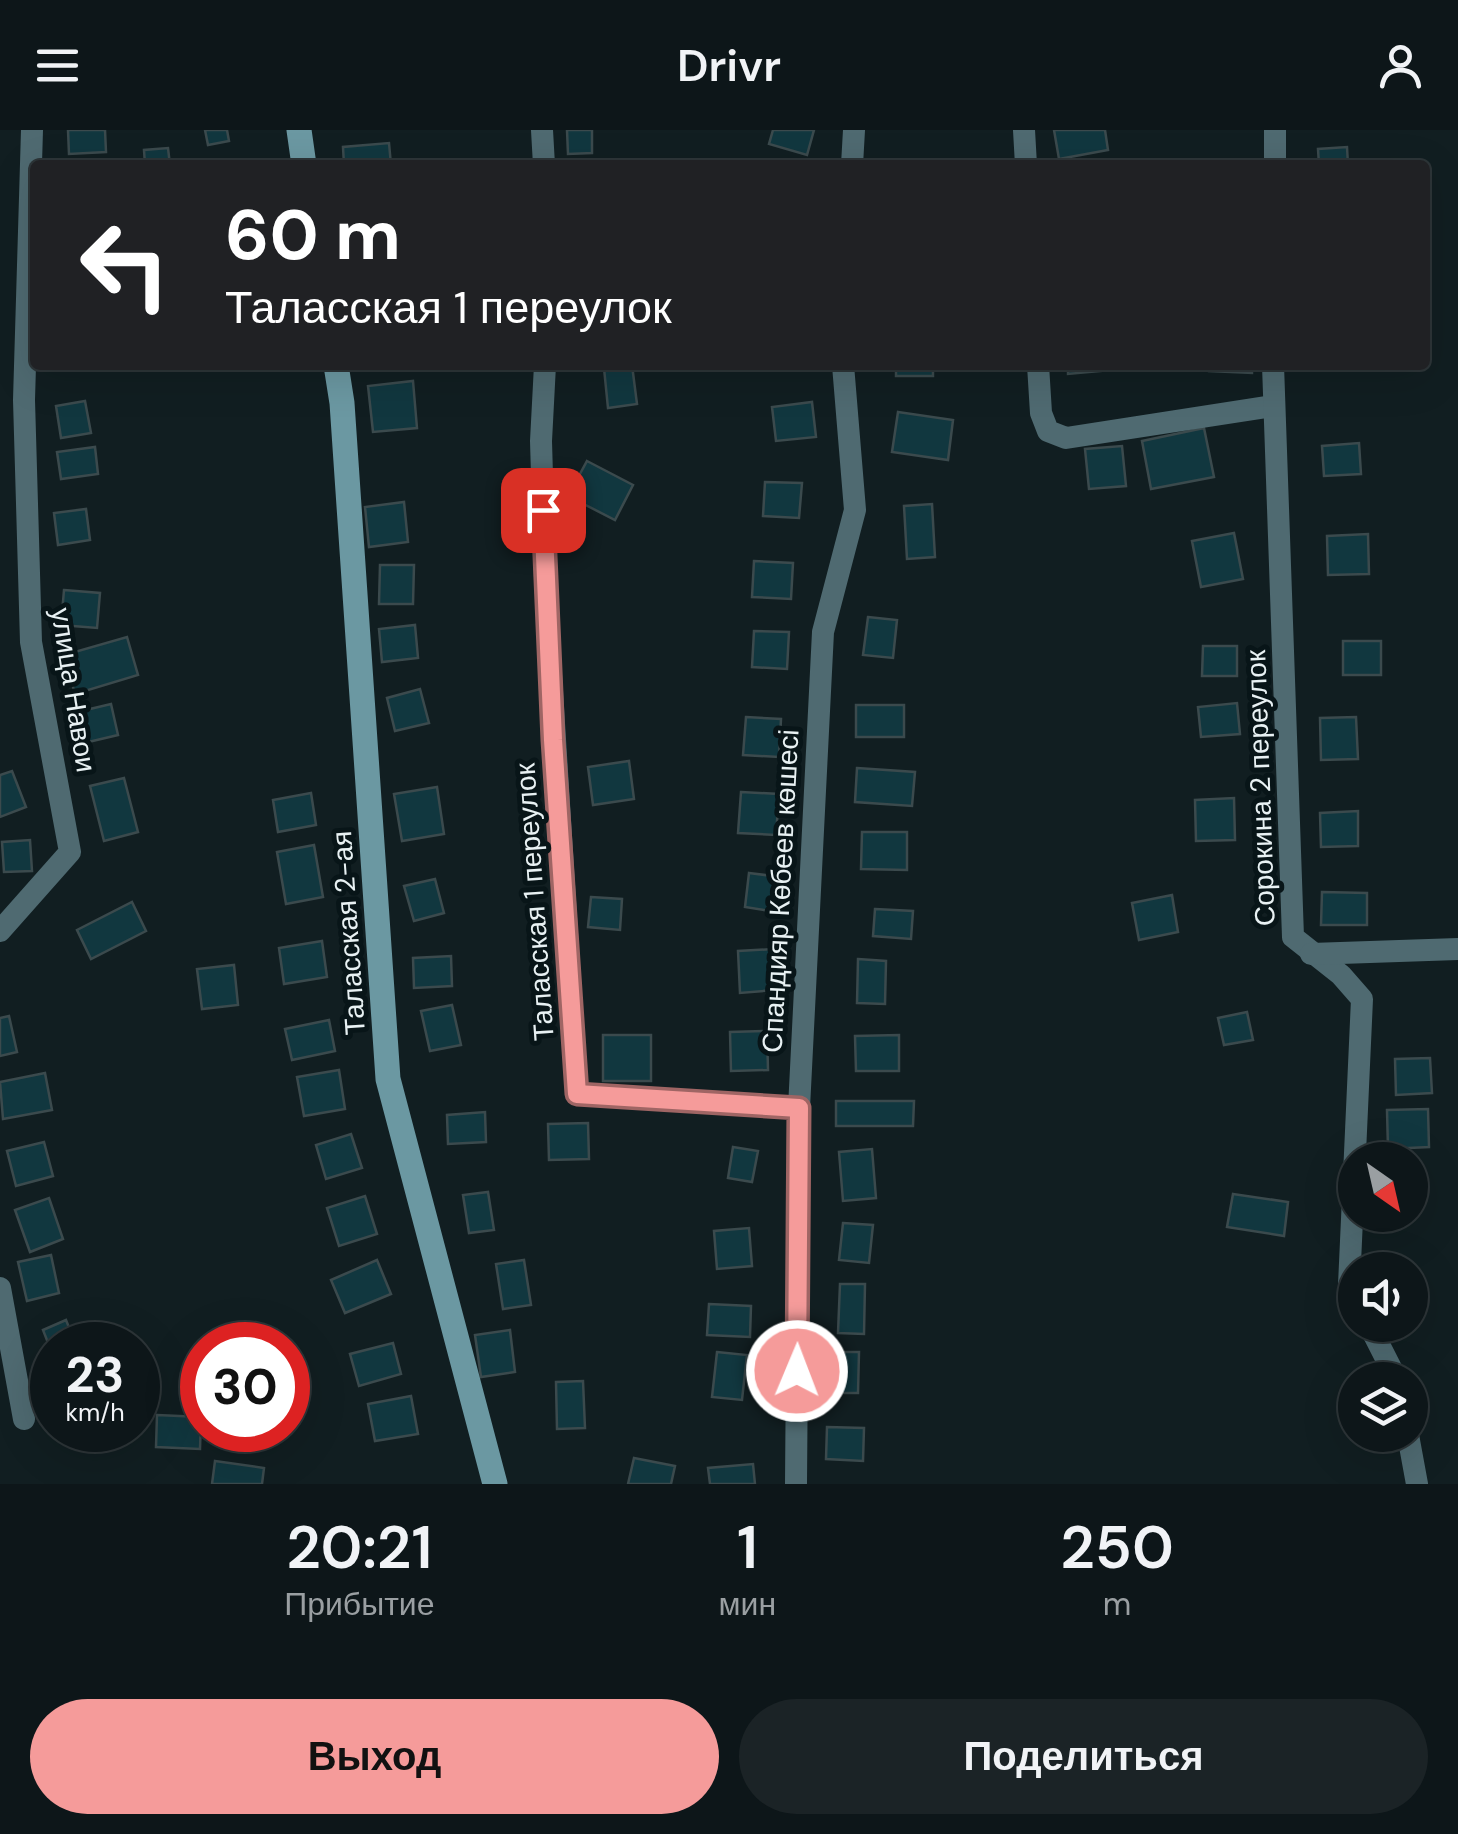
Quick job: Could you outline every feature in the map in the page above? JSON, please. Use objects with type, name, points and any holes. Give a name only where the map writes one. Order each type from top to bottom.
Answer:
[{"type":"street","name":"улица Навои","points":[[31,160],[32,130]]},
{"type":"street","points":[[299,130],[303,160]]},
{"type":"street","points":[[542,130],[544,160]]},
{"type":"street","points":[[852,160],[854,130]]},
{"type":"street","points":[[1024,130],[1026,160]]},
{"type":"street","points":[[1275,130],[1275,160]]},
{"type":"street","name":"улица Навои","points":[[0,931],[70,852],[31,642],[24,400],[30,198]]},
{"type":"street","name":"Таласская 2-ая","points":[[337,370],[388,1079],[495,1484]]},
{"type":"street","name":"Таласская 1 переулок","points":[[545,370],[541,441],[544,578],[577,1094],[799,1108]]},
{"type":"street","name":"Спандияр Көбеев көшесі","points":[[796,1484],[799,1108],[823,632],[856,510],[843,370]]},
{"type":"street","points":[[1038,370],[1041,413],[1048,431],[1066,438],[1272,406]]},
{"type":"street","name":"Сорокина 2 переулок","points":[[1273,370],[1294,938],[1341,975],[1362,999],[1350,1252]]},
{"type":"street","points":[[1311,954],[1458,950]]},
{"type":"street","points":[[0,1288],[24,1419]]},
{"type":"street","points":[[1411,1452],[1417,1484]]},
{"type":"building","points":[[68,130],[105,130],[106,152],[69,154]]},
{"type":"building","points":[[205,130],[227,130],[229,141],[208,145]]},
{"type":"building","points":[[567,130],[592,130],[592,153],[568,154]]},
{"type":"building","points":[[773,130],[814,130],[807,155],[769,144]]},
{"type":"building","points":[[1054,130],[1105,130],[1108,150],[1059,159]]},
{"type":"building","points":[[389,143],[391,160],[344,160],[343,147]]},
{"type":"building","points":[[1347,147],[1348,160],[1319,160],[1318,149]]},
{"type":"building","points":[[168,148],[169,160],[145,160],[144,150]]},
{"type":"building","points":[[604,370],[633,370],[637,404],[608,408]]},
{"type":"building","points":[[896,370],[933,370],[933,376],[896,376]]},
{"type":"building","points":[[1068,370],[1110,370],[1068,374]]},
{"type":"building","points":[[1252,370],[1252,373],[1209,371]]},
{"type":"building","points":[[413,381],[417,428],[373,432],[368,386]]},
{"type":"building","points":[[85,401],[91,433],[61,438],[56,406]]},
{"type":"building","points":[[812,402],[816,437],[776,441],[772,407]]},
{"type":"building","points":[[898,412],[953,420],[948,460],[892,452]]},
{"type":"building","points":[[1204,428],[1214,477],[1151,489],[1142,441]]},
{"type":"building","points":[[1359,443],[1361,474],[1324,476],[1322,446]]},
{"type":"building","points":[[1122,446],[1126,486],[1089,489],[1085,449]]},
{"type":"building","points":[[95,447],[98,474],[61,479],[57,452]]},
{"type":"building","points":[[587,461],[633,485],[615,520],[568,496]]},
{"type":"building","points":[[765,482],[802,483],[799,518],[763,516]]},
{"type":"building","points":[[404,502],[408,542],[369,547],[365,507]]},
{"type":"building","points":[[932,504],[935,557],[907,559],[904,506]]},
{"type":"building","points":[[86,509],[90,540],[58,545],[54,513]]},
{"type":"building","points":[[1234,533],[1243,579],[1201,587],[1192,541]]},
{"type":"building","points":[[1368,534],[1369,574],[1328,575],[1327,536]]},
{"type":"building","points":[[754,561],[793,563],[791,599],[752,597]]},
{"type":"building","points":[[380,565],[414,565],[413,604],[379,604]]},
{"type":"building","points":[[64,590],[100,593],[97,628],[61,625]]},
{"type":"building","points":[[868,617],[897,620],[893,658],[863,655]]},
{"type":"building","points":[[415,625],[418,658],[382,662],[379,629]]},
{"type":"building","points":[[754,631],[789,632],[787,669],[752,667]]},
{"type":"building","points":[[127,637],[138,675],[75,694],[64,655]]},
{"type":"building","points":[[1343,641],[1381,641],[1381,675],[1343,675]]},
{"type":"building","points":[[1203,646],[1237,646],[1237,676],[1202,676]]},
{"type":"building","points":[[420,689],[429,723],[395,731],[387,698]]},
{"type":"building","points":[[1237,703],[1240,734],[1201,737],[1198,707]]},
{"type":"building","points":[[111,704],[118,735],[80,744],[73,713]]},
{"type":"building","points":[[856,705],[904,705],[904,737],[856,737]]},
{"type":"building","points":[[746,717],[781,719],[779,757],[743,755]]},
{"type":"building","points":[[1356,717],[1358,759],[1321,760],[1320,718]]},
{"type":"building","points":[[629,761],[634,799],[593,805],[588,767]]},
{"type":"building","points":[[857,768],[915,772],[912,806],[855,802]]},
{"type":"building","points":[[12,771],[26,807],[0,817],[0,775]]},
{"type":"building","points":[[124,778],[138,832],[104,841],[90,786]]},
{"type":"building","points":[[437,787],[444,834],[402,841],[394,794]]},
{"type":"building","points":[[741,792],[779,794],[776,835],[738,833]]},
{"type":"building","points":[[311,793],[316,825],[278,832],[273,800]]},
{"type":"building","points":[[1234,798],[1235,840],[1196,841],[1195,800]]},
{"type":"building","points":[[1358,811],[1358,846],[1321,847],[1320,813]]},
{"type":"building","points":[[862,832],[907,832],[907,870],[861,869]]},
{"type":"building","points":[[30,840],[32,871],[4,872],[2,842]]},
{"type":"building","points":[[314,845],[323,897],[286,904],[277,852]]},
{"type":"building","points":[[749,873],[781,877],[777,912],[745,907]]},
{"type":"building","points":[[435,879],[444,913],[414,921],[404,886]]},
{"type":"building","points":[[1322,892],[1367,893],[1367,925],[1321,925]]},
{"type":"building","points":[[1172,895],[1178,932],[1139,940],[1132,903]]},
{"type":"building","points":[[591,897],[622,899],[620,930],[588,927]]},
{"type":"building","points":[[132,902],[146,931],[91,959],[77,930]]},
{"type":"building","points":[[875,909],[913,911],[911,939],[873,936]]},
{"type":"building","points":[[322,941],[327,977],[284,984],[279,948]]},
{"type":"building","points":[[773,949],[775,990],[740,993],[738,951]]},
{"type":"building","points":[[451,956],[452,986],[414,988],[413,958]]},
{"type":"building","points":[[858,959],[886,961],[885,1004],[857,1003]]},
{"type":"building","points":[[234,965],[238,1005],[202,1009],[197,969]]},
{"type":"building","points":[[452,1005],[461,1045],[430,1051],[421,1011]]},
{"type":"building","points":[[1247,1012],[1253,1040],[1224,1045],[1218,1018]]},
{"type":"building","points":[[9,1016],[17,1052],[0,1056],[0,1018]]},
{"type":"building","points":[[329,1020],[335,1051],[292,1060],[285,1029]]},
{"type":"building","points":[[767,1031],[768,1070],[731,1071],[730,1032]]},
{"type":"building","points":[[603,1035],[651,1035],[651,1081],[603,1081]]},
{"type":"building","points":[[899,1035],[899,1071],[856,1071],[855,1036]]},
{"type":"building","points":[[1430,1058],[1432,1093],[1396,1095],[1395,1059]]},
{"type":"building","points":[[339,1070],[345,1109],[304,1116],[297,1077]]},
{"type":"building","points":[[45,1073],[52,1110],[3,1119],[0,1082]]},
{"type":"building","points":[[836,1101],[914,1101],[913,1126],[836,1126]]},
{"type":"building","points":[[1428,1109],[1429,1147],[1428,1142],[1388,1142],[1387,1110]]},
{"type":"building","points":[[485,1112],[486,1142],[448,1144],[447,1115]]},
{"type":"building","points":[[588,1123],[589,1159],[549,1160],[548,1124]]},
{"type":"building","points":[[351,1134],[362,1168],[326,1179],[316,1145]]},
{"type":"building","points":[[44,1142],[53,1176],[16,1186],[7,1151]]},
{"type":"building","points":[[733,1147],[758,1151],[752,1182],[728,1178]]},
{"type":"building","points":[[872,1149],[876,1198],[843,1201],[839,1152]]},
{"type":"building","points":[[488,1192],[494,1230],[469,1233],[463,1195]]},
{"type":"building","points":[[1233,1194],[1288,1202],[1284,1236],[1227,1227]]},
{"type":"building","points":[[365,1196],[377,1234],[339,1246],[327,1208]]},
{"type":"building","points":[[49,1198],[63,1239],[30,1252],[15,1210]]},
{"type":"building","points":[[843,1223],[873,1225],[869,1263],[839,1260]]},
{"type":"building","points":[[749,1228],[752,1266],[717,1269],[714,1231]]},
{"type":"building","points":[[51,1255],[59,1293],[27,1301],[18,1262]]},
{"type":"building","points":[[377,1260],[391,1294],[345,1313],[331,1280]]},
{"type":"building","points":[[524,1260],[531,1305],[503,1309],[496,1264]]},
{"type":"building","points":[[840,1284],[865,1284],[864,1334],[838,1333]]},
{"type":"building","points":[[709,1304],[751,1306],[750,1337],[707,1335]]},
{"type":"building","points":[[510,1330],[515,1372],[481,1377],[475,1335]]},
{"type":"building","points":[[393,1343],[401,1374],[359,1386],[350,1354]]},
{"type":"building","points":[[717,1352],[747,1355],[742,1400],[712,1397]]},
{"type":"building","points":[[829,1352],[859,1352],[858,1393],[829,1393]]},
{"type":"building","points":[[583,1381],[585,1428],[557,1429],[556,1382]]},
{"type":"building","points":[[411,1396],[418,1434],[375,1441],[368,1404]]},
{"type":"building","points":[[160,1415],[180,1416],[180,1448],[160,1447]]},
{"type":"building","points":[[827,1427],[864,1428],[863,1461],[826,1459]]},
{"type":"building","points":[[634,1458],[675,1466],[671,1484],[628,1484]]},
{"type":"building","points":[[215,1461],[264,1468],[262,1484],[212,1484]]},
{"type":"building","points":[[753,1464],[755,1484],[710,1484],[708,1468]]},
{"type":"route","points":[[543,510],[553,740],[577,1094],[799,1108],[797,1371]]}]
